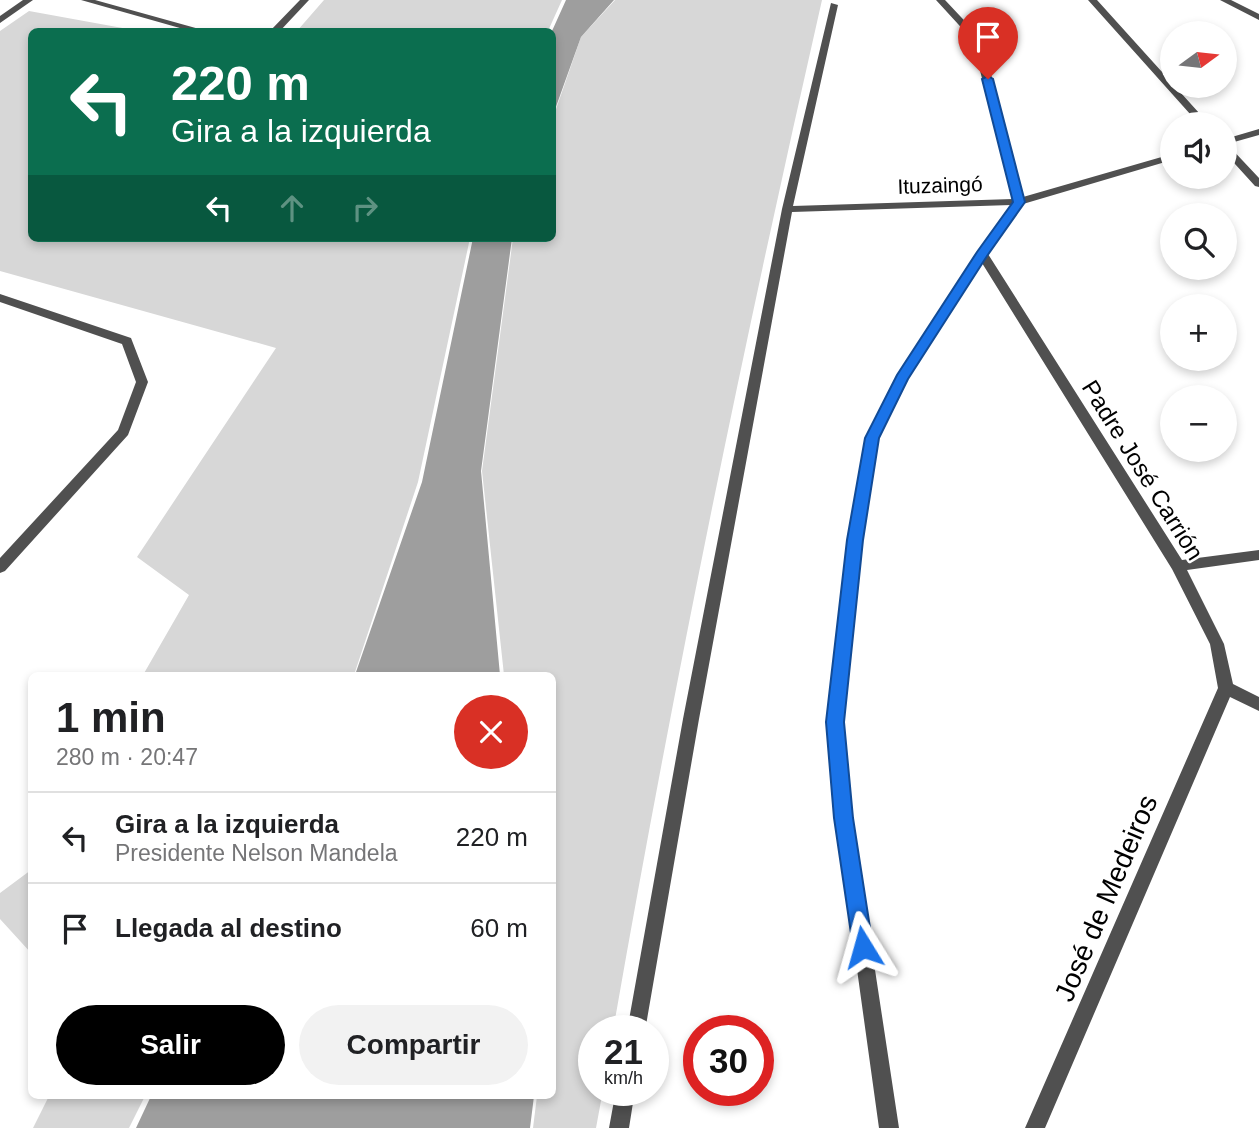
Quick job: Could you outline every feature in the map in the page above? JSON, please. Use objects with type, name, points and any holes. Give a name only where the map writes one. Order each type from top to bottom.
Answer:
[{"type":"street","points":[[15,0],[27,1]]},
{"type":"street","points":[[85,0],[191,28]]},
{"type":"street","points":[[277,28],[304,0]]},
{"type":"street","points":[[889,1128],[844,818],[835,722],[855,540],[872,438],[901,378],[1019,202],[981,55],[973,35],[940,0]]},
{"type":"street","points":[[1092,0],[1193,112]]},
{"type":"street","points":[[1224,0],[1259,17]]},
{"type":"street","points":[[0,20],[27,1]]},
{"type":"street","points":[[639,1015],[787,209],[834,5]]},
{"type":"street","points":[[1237,140],[1259,132]]},
{"type":"street","points":[[1237,159],[1259,184]]},
{"type":"street","name":"Ituzaingó","points":[[787,209],[1019,202],[1160,161]]},
{"type":"street","name":"Padre José Carrión","points":[[982,254],[1178,566],[1217,644],[1226,688]]},
{"type":"street","points":[[0,298],[127,341],[142,382],[124,432],[0,567]]},
{"type":"street","points":[[1178,566],[1259,555]]},
{"type":"street","points":[[1226,688],[1259,704]]},
{"type":"street","name":"José de Medeiros","points":[[1035,1128],[1226,688]]},
{"type":"street","points":[[619,1128],[623,1106]]},
{"type":"shaded area","points":[[324,0],[562,0],[549,28],[300,28]]},
{"type":"shaded area","points":[[566,0],[614,0],[581,37],[556,107],[556,28],[553,28]]},
{"type":"shaded area","points":[[615,0],[822,0],[711,514],[616,1015],[578,1015],[578,1106],[600,1106],[596,1128],[533,1128],[537,1099],[556,1099],[556,672],[504,672],[482,471],[512,242],[556,242],[556,109],[581,37]]},
{"type":"shaded area","points":[[29,11],[122,28],[28,28],[28,242],[469,242],[418,482],[355,672],[145,672],[189,595],[137,557],[276,348],[0,271],[0,31]]},
{"type":"shaded area","points":[[472,242],[511,242],[481,471],[500,672],[356,672],[422,482]]},
{"type":"shaded area","points":[[28,872],[28,950],[0,919],[0,893]]},
{"type":"shaded area","points":[[48,1099],[144,1099],[129,1128],[33,1128]]},
{"type":"shaded area","points":[[150,1099],[534,1099],[530,1128],[136,1128]]},
{"type":"route","points":[[863,947],[844,818],[835,722],[855,540],[872,438],[901,378],[1019,202],[988,79]]}]
